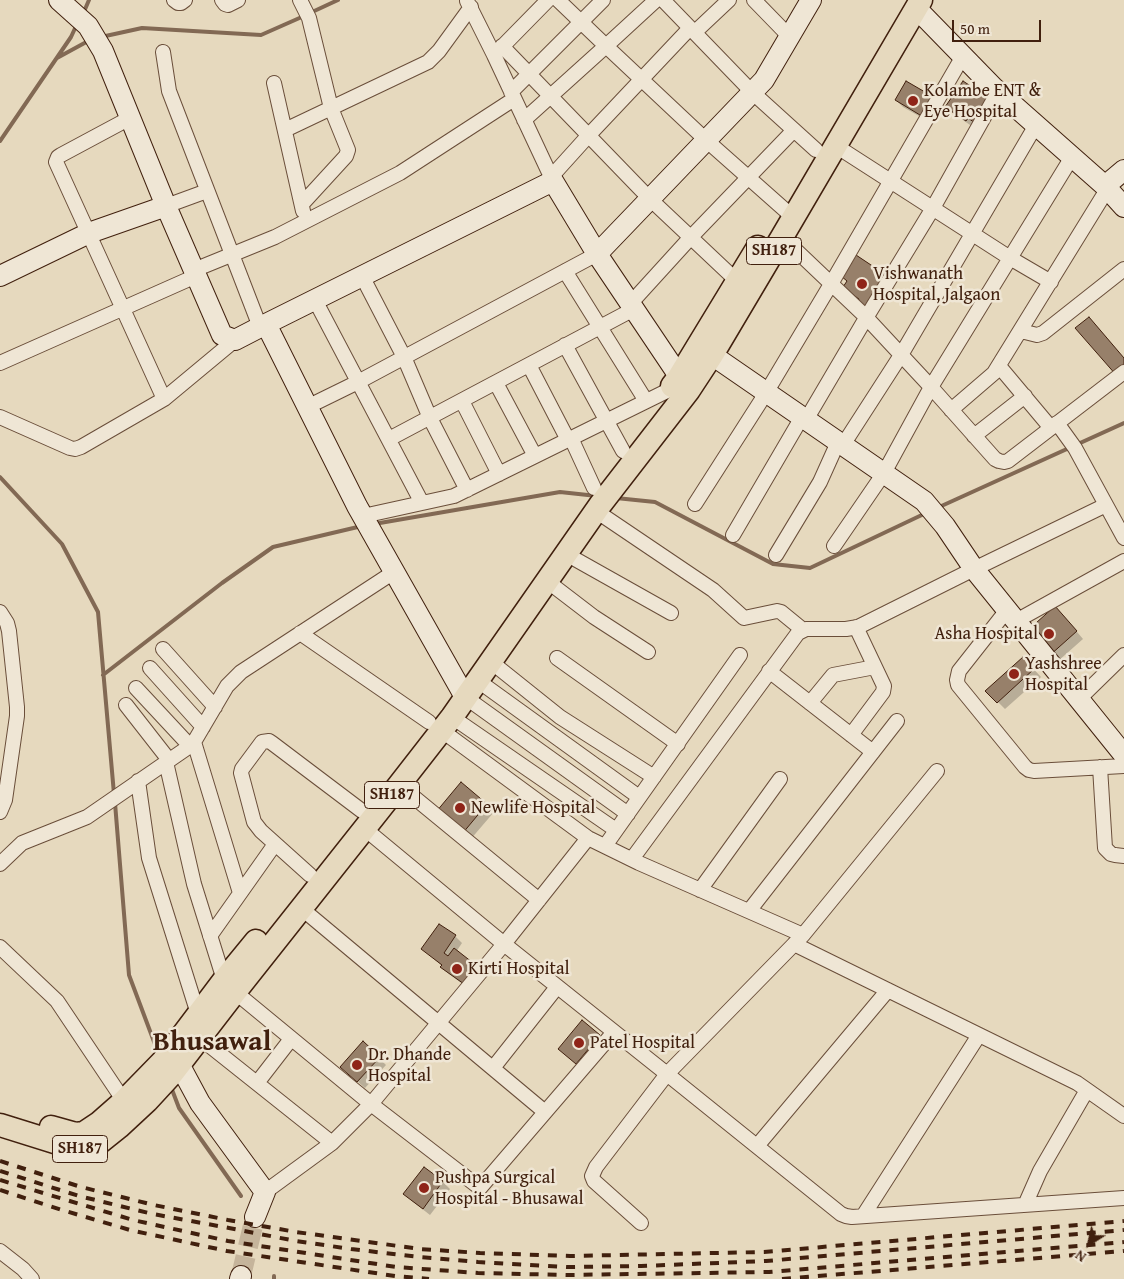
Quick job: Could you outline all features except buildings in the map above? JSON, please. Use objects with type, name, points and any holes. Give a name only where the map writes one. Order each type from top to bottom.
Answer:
[{"type":"main road","name":"SH187","points":[[0,1111],[76,1134],[84,1133],[136,1097],[171,1067],[200,1038],[229,986],[310,874],[399,785],[596,499],[679,385],[737,281],[788,213],[914,3]]},
{"type":"main road","name":"SH187","points":[[466,687],[490,661],[566,554],[623,451],[679,385],[712,355],[782,237],[788,213]]},
{"type":"main road","name":"SH187","points":[[171,1067],[198,1014],[229,986],[300,908],[363,820],[441,723]]},
{"type":"main road","name":"SH187","points":[[0,1125],[77,1149],[84,1149],[99,1143],[119,1127],[136,1097]]},
{"type":"street","points":[[60,0],[88,26],[103,51],[166,206],[222,335],[234,340]]},
{"type":"street","points":[[174,0],[181,3],[185,0]]},
{"type":"street","points":[[217,1],[228,5],[238,0]]},
{"type":"street","points":[[498,51],[548,0]]},
{"type":"street","points":[[558,0],[706,140],[788,213]]},
{"type":"street","points":[[0,363],[124,308],[232,255],[275,237],[400,173],[513,95],[528,74],[603,0]]},
{"type":"street","points":[[524,120],[606,46],[662,0],[752,92],[794,130],[891,182],[1051,282]]},
{"type":"street","points":[[0,417],[70,448],[82,447],[164,399],[234,340],[552,179],[588,136],[642,79],[692,30],[729,0]]},
{"type":"street","points":[[754,0],[789,36]]},
{"type":"street","points":[[307,407],[358,382],[597,254],[764,80],[811,0]]},
{"type":"street","points":[[301,1],[309,18],[331,108],[348,146],[348,153],[302,204]]},
{"type":"street","points":[[914,3],[998,92],[1107,187],[1124,207]]},
{"type":"street","points":[[285,130],[428,62],[440,51],[468,4],[498,51],[513,95],[552,179],[679,385],[447,498],[363,516]]},
{"type":"street","points":[[498,51],[528,74],[650,199],[737,281]]},
{"type":"street","points":[[163,52],[169,91],[232,255],[263,326],[394,572],[466,687],[628,814]]},
{"type":"street","points":[[695,504],[766,393],[963,56]]},
{"type":"street","points":[[274,82],[306,222]]},
{"type":"street","points":[[733,535],[933,208],[998,92]]},
{"type":"street","points":[[130,118],[61,154],[57,160],[57,166],[124,308],[164,399]]},
{"type":"street","points":[[776,555],[841,444],[901,355],[1036,125]]},
{"type":"street","points":[[389,439],[600,327],[632,306],[691,238],[794,130]]},
{"type":"street","points":[[834,546],[884,473],[931,387],[1072,157]]},
{"type":"street","points":[[951,410],[988,379],[999,366],[1107,187],[1124,170]]},
{"type":"street","points":[[0,276],[89,233],[207,192]]},
{"type":"street","points":[[782,237],[866,318],[995,459],[999,461],[1004,462],[1008,460],[1124,372]]},
{"type":"street","points":[[565,271],[646,401]]},
{"type":"street","points":[[362,276],[404,357],[430,418],[466,490]]},
{"type":"street","points":[[1020,331],[1036,336],[1043,333],[1122,276]]},
{"type":"street","points":[[314,300],[422,503]]},
{"type":"street","points":[[565,345],[623,451]]},
{"type":"street","points":[[712,355],[924,501],[945,526],[974,568],[1124,755]]},
{"type":"street","points":[[529,365],[570,439],[596,499],[713,590],[744,618],[777,611],[781,612],[803,630]]},
{"type":"street","points":[[999,366],[1054,426],[1066,435],[1124,538]]},
{"type":"street","points":[[496,383],[535,456]]},
{"type":"street","points":[[974,436],[1025,396]]},
{"type":"street","points":[[462,401],[499,474]]},
{"type":"street","points":[[632,859],[795,636],[803,630],[856,627],[974,568],[1106,506]]},
{"type":"street","points":[[566,554],[671,613]]},
{"type":"street","points":[[1124,561],[1012,616],[959,671],[957,680],[958,685],[1029,770],[1124,766]]},
{"type":"street","points":[[0,864],[22,843],[87,817],[192,744],[227,686],[237,676],[394,572]]},
{"type":"street","points":[[547,581],[589,614],[648,652]]},
{"type":"street","points":[[0,612],[4,616],[9,630],[17,716],[5,800],[0,812]]},
{"type":"street","points":[[851,735],[884,690],[883,684],[856,627]]},
{"type":"street","points":[[300,633],[441,723],[616,830]]},
{"type":"street","points":[[164,649],[215,706]]},
{"type":"street","points":[[605,846],[740,655]]},
{"type":"street","points":[[1079,699],[1124,655]]},
{"type":"street","points":[[557,658],[678,744]]},
{"type":"street","points":[[490,661],[565,720],[654,777]]},
{"type":"street","points":[[810,703],[833,675],[875,667]]},
{"type":"street","points":[[150,668],[203,727]]},
{"type":"street","points":[[769,671],[873,752]]},
{"type":"street","points":[[466,687],[640,797]]},
{"type":"street","points":[[136,688],[192,744],[240,893]]},
{"type":"street","points":[[126,705],[167,761],[192,879],[210,936],[229,986],[371,1104],[480,1188],[614,1032]]},
{"type":"street","points":[[749,911],[897,721]]},
{"type":"street","points":[[441,723],[588,838],[749,911],[888,990],[1077,1083],[1124,1116]]},
{"type":"street","points":[[310,874],[256,827],[254,822],[241,773],[262,742],[269,741],[272,743],[504,944],[841,1214],[852,1217],[1124,1198]]},
{"type":"street","points":[[1100,768],[1105,848],[1115,856],[1124,856]]},
{"type":"street","points":[[641,1223],[594,1181],[592,1176],[596,1167],[667,1074],[798,939],[937,771]]},
{"type":"street","points":[[700,890],[780,779]]},
{"type":"street","points":[[136,782],[149,858],[198,1014]]},
{"type":"street","points":[[399,785],[539,900]]},
{"type":"street","points":[[255,1217],[266,1192],[332,1143],[371,1104],[504,944],[588,838]]},
{"type":"street","points":[[210,936],[275,844]]},
{"type":"street","points":[[300,908],[546,1112]]},
{"type":"street","points":[[0,947],[57,1001],[136,1097]]},
{"type":"street","points":[[493,1068],[557,987]]},
{"type":"street","points":[[757,1146],[888,990]]},
{"type":"street","points":[[863,1216],[979,1035]]},
{"type":"street","points":[[200,1038],[332,1143]]},
{"type":"street","points":[[257,1083],[291,1038]]},
{"type":"street","points":[[171,1067],[266,1192]]},
{"type":"street","points":[[1025,1205],[1040,1171],[1087,1090]]},
{"type":"street","points":[[0,1251],[23,1269],[32,1279]]},
{"type":"waterway","points":[[83,14],[89,0]]},
{"type":"waterway","points":[[310,13],[338,0]]},
{"type":"waterway","points":[[101,37],[142,28],[261,35],[304,16]]},
{"type":"waterway","points":[[0,141],[71,37],[77,24]]},
{"type":"waterway","points":[[57,58],[90,40]]},
{"type":"waterway","points":[[937,508],[1124,423]]},
{"type":"waterway","points":[[0,477],[62,544],[98,612],[114,794]]},
{"type":"waterway","points":[[374,524],[560,492],[597,496]]},
{"type":"waterway","points":[[616,498],[655,502],[773,564],[810,568],[926,513]]},
{"type":"waterway","points":[[103,675],[222,583],[273,547],[362,526]]},
{"type":"waterway","points":[[115,803],[129,975],[159,1055]]},
{"type":"waterway","points":[[171,1087],[179,1108],[241,1196]]},
{"type":"tunnel","points":[[241,1276],[255,1217]]},
{"type":"railway","points":[[0,1161],[81,1187],[154,1205],[228,1220],[296,1232],[420,1249],[480,1253],[570,1256],[764,1252],[1124,1221]]},
{"type":"railway","points":[[0,1171],[79,1196],[153,1214],[296,1241],[419,1257],[567,1267],[766,1261],[1124,1230]]},
{"type":"railway","points":[[0,1180],[133,1220],[228,1241],[396,1267],[478,1273],[567,1275],[769,1272],[1124,1242]]},
{"type":"railway","points":[[0,1190],[130,1230],[227,1251],[395,1276],[429,1279]]},
{"type":"railway","points":[[782,1279],[1124,1251]]},
{"type":"place","name":"Kolambe ENT & Eye Hospital","points":[[913,101]]},
{"type":"place","name":"Vishwanath Hospital, Jalgaon","points":[[862,284]]},
{"type":"place","name":"Asha Hospital","points":[[1049,634]]},
{"type":"place","name":"Yashshree Hospital","points":[[1014,674]]},
{"type":"place","name":"Newlife Hospital","points":[[460,808]]},
{"type":"place","name":"Kirti Hospital","points":[[457,969]]},
{"type":"place","name":"Patel Hospital","points":[[579,1043]]},
{"type":"place","name":"Dr. Dhande Hospital","points":[[357,1065]]},
{"type":"place","name":"Pushpa Surgical Hospital - Bhusawal","points":[[424,1188]]},
{"type":"district","name":"Bhusawal","points":[[212,1043]]}]
